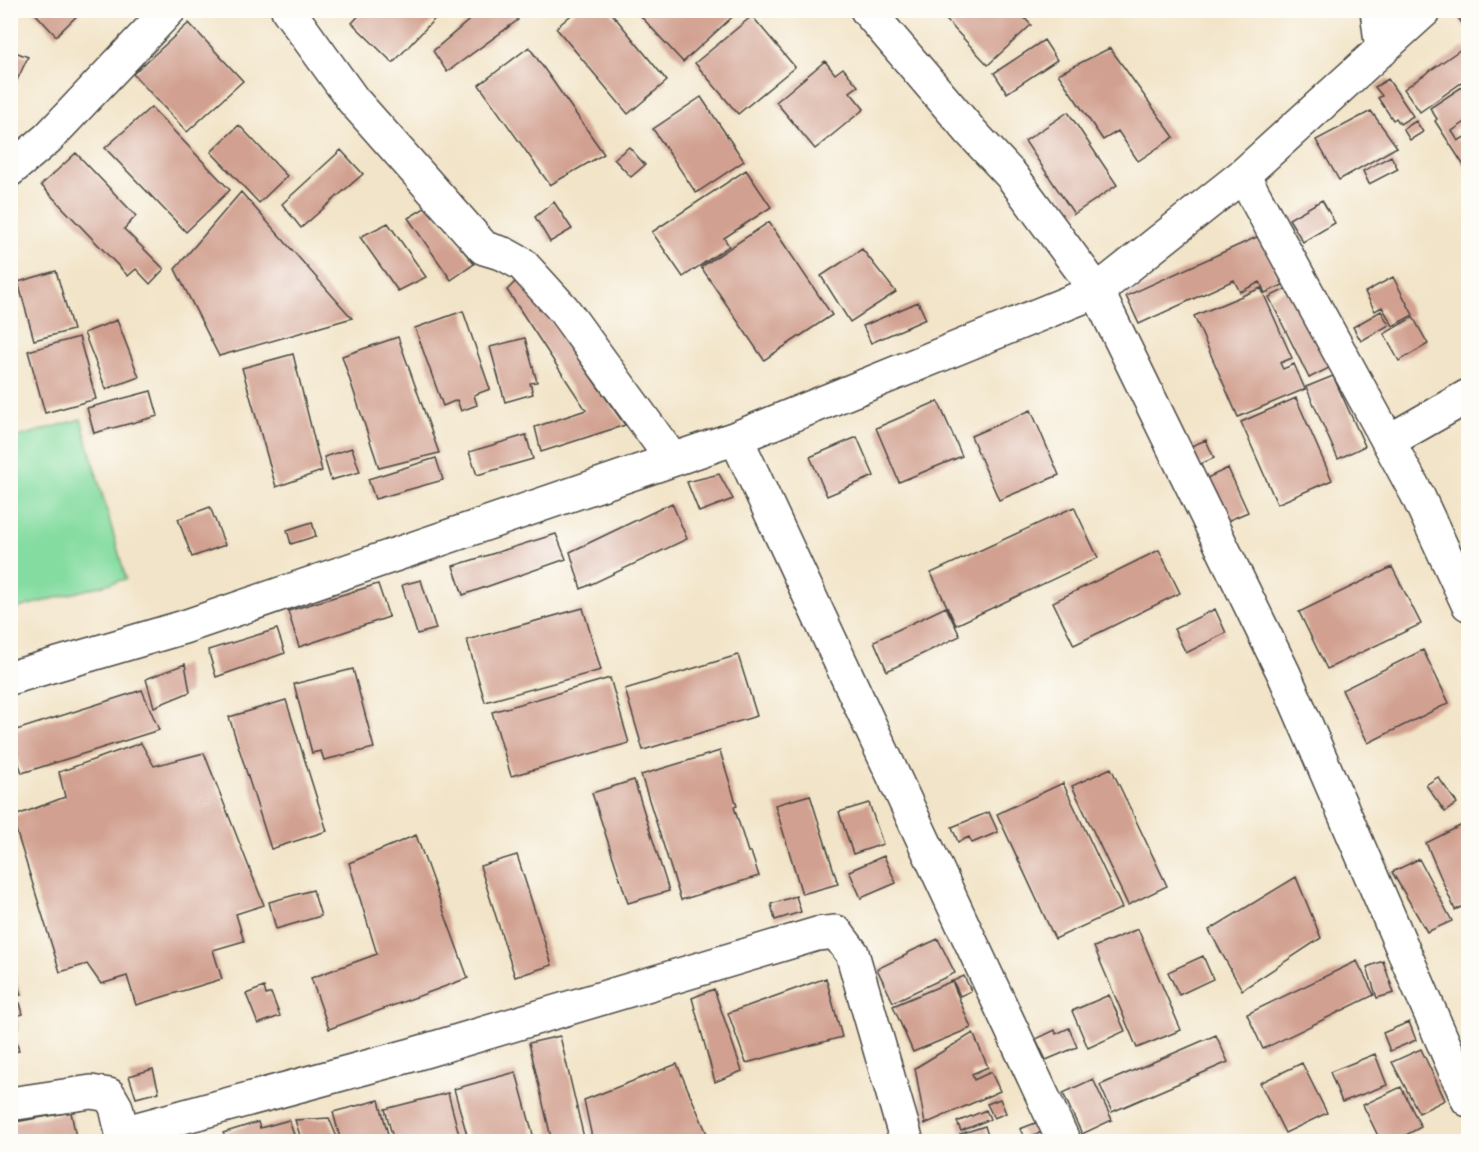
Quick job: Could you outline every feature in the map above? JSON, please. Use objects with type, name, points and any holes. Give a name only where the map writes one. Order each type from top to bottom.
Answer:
[{"type":"street","points":[[10,170],[48,138],[169,10]]},
{"type":"street","points":[[288,10],[353,100],[484,248],[504,254],[522,264],[563,309],[672,459]]},
{"type":"street","points":[[867,10],[971,132],[1012,176],[1097,291],[1284,674],[1468,1100]]},
{"type":"street","points":[[1377,10],[1382,50]]},
{"type":"street","points":[[10,678],[184,627],[736,438],[1097,291],[1243,175],[1425,10]]},
{"type":"street","points":[[1243,175],[1417,494],[1468,604]]},
{"type":"street","points":[[1389,441],[1468,396]]},
{"type":"street","points":[[736,438],[1064,1142]]},
{"type":"street","points":[[10,1104],[91,1092],[109,1095],[116,1107],[123,1137],[408,1056],[817,934],[836,932],[852,953],[906,1142]]},
{"type":"green space","points":[[81,419],[126,579],[11,610],[11,439]]},
{"type":"building","points":[[32,10],[83,10],[56,36]]},
{"type":"building","points":[[364,10],[443,10],[393,63],[352,23]]},
{"type":"building","points":[[481,10],[509,10],[518,20],[447,72],[433,51]]},
{"type":"building","points":[[577,10],[609,10],[667,81],[628,114],[556,28]]},
{"type":"building","points":[[639,10],[740,10],[683,62],[637,12]]},
{"type":"building","points":[[937,10],[1017,10],[1031,25],[988,65]]},
{"type":"building","points":[[1453,10],[1468,10],[1468,28],[1466,29]]},
{"type":"building","points":[[752,16],[795,67],[738,114],[695,63]]},
{"type":"building","points":[[189,23],[243,81],[187,132],[133,74]]},
{"type":"building","points":[[1044,40],[1057,60],[1007,93],[994,73]]},
{"type":"building","points":[[529,47],[604,154],[550,185],[479,85]]},
{"type":"building","points":[[1464,47],[1468,54],[1468,78],[1420,112],[1404,89]]},
{"type":"building","points":[[1110,48],[1174,137],[1138,161],[1118,131],[1103,140],[1058,74]]},
{"type":"building","points":[[10,50],[28,57],[10,95]]},
{"type":"building","points":[[825,61],[835,74],[843,68],[858,86],[850,92],[864,109],[815,149],[776,102]]},
{"type":"building","points":[[1388,79],[1413,116],[1400,124],[1396,118],[1393,120],[1378,98],[1382,96],[1375,87]]},
{"type":"building","points":[[1468,83],[1468,124],[1467,121],[1452,131],[1458,141],[1468,135],[1468,172],[1435,121],[1437,119],[1430,108]]},
{"type":"building","points":[[701,97],[744,161],[696,193],[653,129]]},
{"type":"building","points":[[151,107],[230,190],[186,232],[105,148]]},
{"type":"building","points":[[1371,111],[1397,147],[1339,180],[1316,140]]},
{"type":"building","points":[[1068,112],[1117,185],[1074,214],[1025,141]]},
{"type":"building","points":[[1416,121],[1423,132],[1410,140],[1403,129]]},
{"type":"building","points":[[239,125],[287,176],[259,203],[211,152]]},
{"type":"building","points":[[629,147],[645,165],[631,177],[614,159]]},
{"type":"building","points":[[341,150],[363,174],[301,228],[282,204]]},
{"type":"building","points":[[76,153],[136,216],[124,229],[164,269],[150,284],[136,269],[128,276],[41,185]]},
{"type":"building","points":[[1391,156],[1398,169],[1369,184],[1363,171]]},
{"type":"building","points":[[746,170],[771,207],[724,238],[729,246],[683,277],[652,232]]},
{"type":"building","points":[[241,192],[352,318],[219,356],[175,269]]},
{"type":"building","points":[[1322,200],[1335,223],[1303,242],[1289,219]]},
{"type":"building","points":[[554,202],[572,229],[550,242],[535,217]]},
{"type":"building","points":[[428,206],[474,264],[451,280],[408,218]]},
{"type":"building","points":[[769,222],[832,315],[764,360],[701,267]]},
{"type":"building","points":[[388,223],[426,277],[398,291],[360,237]]},
{"type":"building","points":[[1259,236],[1283,285],[1265,293],[1260,282],[1240,292],[1234,280],[1139,324],[1126,296]]},
{"type":"building","points":[[862,249],[896,292],[850,322],[821,276]]},
{"type":"building","points":[[56,271],[73,330],[34,340],[18,282]]},
{"type":"building","points":[[520,277],[625,425],[541,452],[535,427],[586,410],[507,290]]},
{"type":"building","points":[[1393,277],[1413,315],[1393,326],[1382,307],[1375,311],[1365,292]]},
{"type":"building","points":[[1292,286],[1331,367],[1309,378],[1269,297]]},
{"type":"building","points":[[1261,288],[1292,358],[1280,363],[1283,369],[1294,364],[1305,389],[1238,417],[1194,316]]},
{"type":"building","points":[[918,302],[926,319],[871,343],[863,326]]},
{"type":"building","points":[[463,311],[490,389],[474,395],[477,405],[461,411],[457,400],[443,406],[415,328]]},
{"type":"building","points":[[1381,311],[1389,325],[1361,341],[1353,327]]},
{"type":"building","points":[[1413,317],[1428,344],[1399,361],[1384,334]]},
{"type":"building","points":[[117,320],[139,377],[106,389],[84,333]]},
{"type":"building","points":[[79,337],[96,399],[45,413],[28,351]]},
{"type":"building","points":[[398,337],[439,453],[379,468],[342,356]]},
{"type":"building","points":[[525,338],[537,382],[530,383],[533,394],[505,402],[490,347]]},
{"type":"building","points":[[293,354],[322,471],[276,487],[242,368]]},
{"type":"building","points":[[1333,376],[1365,446],[1338,459],[1306,387]]},
{"type":"building","points":[[151,391],[158,416],[94,433],[87,408]]},
{"type":"building","points":[[1296,398],[1332,480],[1277,504],[1241,422]]},
{"type":"building","points":[[938,401],[962,456],[899,482],[876,428]]},
{"type":"building","points":[[1031,410],[1059,475],[999,500],[971,436]]},
{"type":"building","points":[[526,435],[533,459],[477,475],[469,452]]},
{"type":"building","points":[[857,437],[874,476],[827,496],[810,457]]},
{"type":"building","points":[[1206,440],[1214,458],[1192,468],[1184,449]]},
{"type":"building","points":[[352,448],[360,472],[331,480],[324,457]]},
{"type":"building","points":[[436,458],[443,480],[375,499],[368,479]]},
{"type":"building","points":[[1228,468],[1248,512],[1227,521],[1207,478]]},
{"type":"building","points":[[719,474],[733,499],[699,512],[687,482]]},
{"type":"building","points":[[672,503],[687,539],[581,589],[570,552]]},
{"type":"building","points":[[210,507],[225,545],[192,557],[178,519]]},
{"type":"building","points":[[1074,507],[1098,558],[956,625],[931,573]]},
{"type":"building","points":[[312,522],[316,536],[291,544],[287,530]]},
{"type":"building","points":[[556,534],[566,559],[463,595],[453,566]]},
{"type":"building","points":[[1159,550],[1180,593],[1074,645],[1053,602]]},
{"type":"building","points":[[1392,567],[1421,624],[1327,669],[1299,612]]},
{"type":"building","points":[[421,580],[436,629],[417,634],[402,585]]},
{"type":"building","points":[[378,584],[389,617],[299,647],[288,611]]},
{"type":"building","points":[[946,607],[960,636],[887,671],[874,641]]},
{"type":"building","points":[[583,608],[601,670],[485,702],[467,640]]},
{"type":"building","points":[[1215,609],[1226,633],[1186,653],[1174,629]]},
{"type":"building","points":[[277,629],[285,653],[216,677],[208,650]]},
{"type":"building","points":[[1423,650],[1449,703],[1368,743],[1342,690]]},
{"type":"building","points":[[738,655],[757,716],[643,750],[625,689]]},
{"type":"building","points":[[185,664],[190,692],[154,707],[146,679]]},
{"type":"building","points":[[353,669],[374,748],[324,760],[321,751],[312,753],[294,684]]},
{"type":"building","points":[[610,678],[629,743],[511,776],[492,712]]},
{"type":"building","points":[[142,690],[159,730],[22,773],[10,732]]},
{"type":"building","points":[[286,700],[327,831],[271,849],[229,717]]},
{"type":"building","points":[[141,743],[154,766],[204,753],[264,905],[236,914],[244,941],[213,950],[222,979],[136,1005],[127,976],[101,984],[87,964],[60,972],[12,817],[65,797],[59,772]]},
{"type":"building","points":[[720,751],[748,852],[751,852],[759,876],[681,900],[641,775]]},
{"type":"building","points":[[1111,768],[1167,886],[1128,905],[1072,786]]},
{"type":"building","points":[[1438,777],[1457,803],[1445,812],[1426,785]]},
{"type":"building","points":[[634,780],[669,891],[628,903],[592,793]]},
{"type":"building","points":[[1063,783],[1122,908],[1055,939],[997,814]]},
{"type":"building","points":[[810,795],[838,884],[802,894],[775,805]]},
{"type":"building","points":[[869,803],[883,844],[853,854],[839,812]]},
{"type":"building","points":[[989,812],[998,832],[972,843],[969,837],[958,842],[952,827]]},
{"type":"building","points":[[1468,822],[1468,904],[1455,910],[1426,843]]},
{"type":"building","points":[[416,835],[468,978],[329,1029],[311,978],[377,954],[349,863]]},
{"type":"building","points":[[517,855],[552,965],[515,977],[480,866]]},
{"type":"building","points":[[884,856],[896,883],[861,898],[849,871]]},
{"type":"building","points":[[1419,859],[1452,921],[1427,932],[1392,872]]},
{"type":"building","points":[[1296,877],[1321,938],[1242,990],[1209,930]]},
{"type":"building","points":[[313,890],[321,916],[276,929],[269,902]]},
{"type":"building","points":[[796,896],[801,912],[775,920],[771,904]]},
{"type":"building","points":[[1138,929],[1181,1030],[1137,1048],[1094,947]]},
{"type":"building","points":[[938,939],[955,973],[893,1002],[877,969]]},
{"type":"building","points":[[1203,956],[1213,979],[1179,995],[1168,972]]},
{"type":"building","points":[[10,959],[21,995],[13,997],[15,1001],[12,1002],[13,1005],[20,1003],[23,1014],[16,1016],[19,1027],[13,1029],[19,1051],[10,1053]]},
{"type":"building","points":[[1357,961],[1374,995],[1263,1049],[1247,1014]]},
{"type":"building","points":[[1383,961],[1394,993],[1377,998],[1367,967]]},
{"type":"building","points":[[964,976],[971,991],[960,996],[953,981]]},
{"type":"building","points":[[826,978],[842,1037],[746,1063],[728,1013]]},
{"type":"building","points":[[952,981],[971,1028],[913,1052],[893,1006]]},
{"type":"building","points":[[264,987],[266,995],[271,993],[280,1016],[258,1024],[246,994]]},
{"type":"building","points":[[714,989],[742,1071],[715,1082],[692,998]]},
{"type":"building","points":[[1109,995],[1125,1031],[1088,1048],[1072,1011]]},
{"type":"building","points":[[1409,1022],[1416,1040],[1390,1051],[1383,1033]]},
{"type":"building","points":[[1069,1028],[1077,1047],[1046,1060],[1036,1039],[1055,1030],[1056,1034]]},
{"type":"building","points":[[973,1033],[988,1067],[972,1074],[974,1080],[991,1072],[1000,1091],[925,1124],[915,1068]]},
{"type":"building","points":[[1216,1035],[1228,1062],[1112,1112],[1100,1085]]},
{"type":"building","points":[[560,1036],[585,1142],[552,1142],[529,1043]]},
{"type":"building","points":[[1421,1049],[1445,1100],[1419,1113],[1392,1062]]},
{"type":"building","points":[[1375,1054],[1387,1085],[1342,1102],[1330,1072]]},
{"type":"building","points":[[1302,1063],[1327,1113],[1285,1133],[1260,1083]]},
{"type":"building","points":[[677,1064],[708,1136],[692,1142],[593,1142],[584,1100]]},
{"type":"building","points":[[153,1069],[159,1092],[136,1098],[129,1076]]},
{"type":"building","points":[[516,1072],[535,1142],[469,1142],[454,1089]]},
{"type":"building","points":[[1093,1079],[1112,1120],[1082,1134],[1063,1093]]},
{"type":"building","points":[[1401,1087],[1421,1127],[1393,1142],[1381,1142],[1363,1105]]},
{"type":"building","points":[[448,1093],[461,1142],[394,1142],[385,1109]]},
{"type":"building","points":[[1000,1099],[1006,1113],[994,1118],[987,1104]]},
{"type":"building","points":[[379,1100],[390,1142],[341,1142],[333,1112]]},
{"type":"building","points":[[986,1110],[990,1119],[961,1131],[957,1122]]},
{"type":"building","points":[[71,1112],[77,1142],[10,1142],[10,1123]]},
{"type":"building","points":[[329,1118],[338,1140],[302,1142],[295,1120]]},
{"type":"building","points":[[289,1120],[296,1141],[219,1142],[226,1139],[223,1133],[258,1122],[260,1128]]},
{"type":"building","points":[[1038,1122],[1042,1132],[1025,1139],[1020,1129]]},
{"type":"building","points":[[985,1126],[990,1142],[963,1142],[960,1134]]}]
